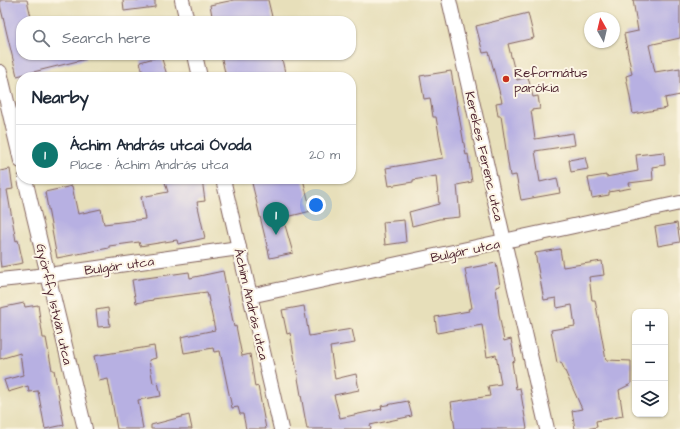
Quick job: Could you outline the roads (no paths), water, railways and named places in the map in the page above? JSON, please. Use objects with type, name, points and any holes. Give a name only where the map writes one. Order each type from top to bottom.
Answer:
[{"type":"street","points":[[182,0],[186,16]]},
{"type":"street","name":"Kerekes Ferenc utca","points":[[449,0],[547,429]]},
{"type":"street","points":[[196,60],[199,72]]},
{"type":"street","points":[[0,72],[16,140]]},
{"type":"street","name":"Györffy István utca","points":[[26,184],[85,429]]},
{"type":"street","name":"Áchim András utca","points":[[224,184],[280,429]]},
{"type":"street","name":"Bulgár utca","points":[[250,296],[680,203]]},
{"type":"street","name":"Bulgár utca","points":[[0,280],[48,275],[239,248]]},
{"type":"place","name":"Református parókia","points":[[506,79]]},
{"type":"place","name":"Áchim András utcai Óvoda","points":[[276,235]]}]
